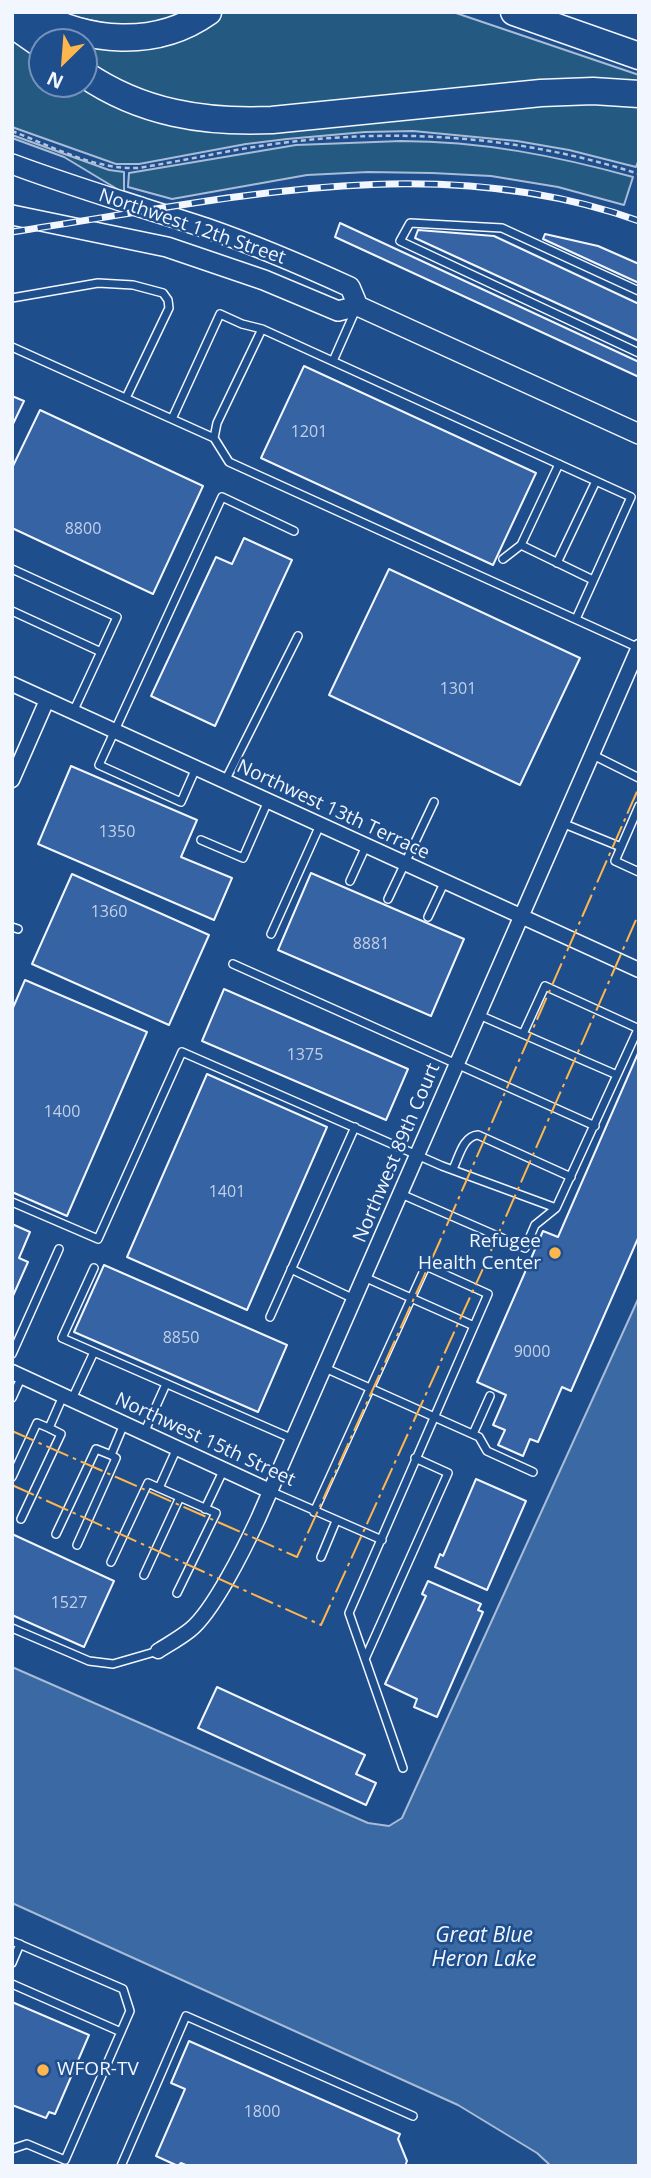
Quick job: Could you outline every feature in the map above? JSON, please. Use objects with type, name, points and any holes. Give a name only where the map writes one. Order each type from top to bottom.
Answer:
[{"type":"highway","points":[[33,12],[59,25],[93,35],[126,38],[159,35],[192,23],[208,12]]},
{"type":"highway","points":[[514,12],[639,56]]},
{"type":"highway","points":[[12,24],[28,35]]},
{"type":"highway","points":[[98,82],[155,109],[193,118],[232,121],[272,120],[541,93],[593,91],[639,94]]},
{"type":"main road","name":"Northwest 12th Street","points":[[12,164],[102,197],[206,229],[284,257],[350,287],[358,306]]},
{"type":"main road","name":"Northwest 12th Street","points":[[12,215],[140,239],[186,252],[264,280],[338,311],[358,306],[639,435]]},
{"type":"street","name":"Northwest 89th Court","points":[[158,1651],[192,1629],[201,1619],[244,1548],[639,648]]},
{"type":"street","name":"Northwest 13th Terrace","points":[[12,684],[639,970]]},
{"type":"street","points":[[12,780],[47,700]]},
{"type":"street","name":"Northwest 15th Street","points":[[17,1374],[271,1491]]},
{"type":"lane","points":[[639,290],[502,228],[410,223],[400,241],[639,353]]},
{"type":"lane","points":[[12,298],[98,283],[133,285],[163,293],[169,308],[126,398]]},
{"type":"lane","points":[[333,361],[358,306]]},
{"type":"lane","points":[[172,419],[220,314],[262,329],[631,497],[576,620]]},
{"type":"lane","points":[[262,329],[217,423],[214,438],[219,450],[229,462],[639,648]]},
{"type":"lane","points":[[12,347],[214,438]]},
{"type":"lane","points":[[503,559],[521,545],[559,464]]},
{"type":"lane","points":[[557,563],[596,481]]},
{"type":"lane","points":[[196,768],[181,802],[99,765],[222,497],[294,531]]},
{"type":"lane","points":[[521,545],[593,580]]},
{"type":"lane","points":[[12,569],[117,617],[73,712]]},
{"type":"lane","points":[[12,611],[101,652]]},
{"type":"lane","points":[[225,781],[298,636]]},
{"type":"lane","points":[[592,755],[639,778]]},
{"type":"lane","points":[[201,839],[243,858],[268,801]]},
{"type":"lane","points":[[388,899],[434,802]]},
{"type":"lane","points":[[639,806],[615,861],[639,872]]},
{"type":"lane","points":[[562,823],[621,847]]},
{"type":"lane","points":[[271,934],[320,825]]},
{"type":"lane","points":[[350,881],[366,846]]},
{"type":"lane","points":[[428,917],[444,881]]},
{"type":"lane","points":[[233,964],[595,1126]]},
{"type":"lane","points":[[401,1194],[525,1248],[535,1225],[556,1208],[638,1028],[545,986],[523,1034]]},
{"type":"lane","points":[[479,1015],[617,1075]]},
{"type":"lane","points":[[12,1202],[98,1239],[182,1052],[453,1169],[556,1208]]},
{"type":"lane","points":[[270,1317],[355,1127]]},
{"type":"lane","points":[[453,1169],[467,1140],[478,1135],[571,1177]]},
{"type":"lane","points":[[12,1354],[59,1250]]},
{"type":"lane","points":[[314,1512],[426,1266],[488,1294],[349,1613],[403,1768]]},
{"type":"lane","points":[[94,1268],[62,1338],[293,1440]]},
{"type":"lane","points":[[291,1269],[355,1299]]},
{"type":"lane","points":[[364,1277],[474,1325]]},
{"type":"lane","points":[[49,1428],[94,1352]]},
{"type":"lane","points":[[325,1368],[473,1434],[479,1437],[487,1451],[533,1472]]},
{"type":"lane","points":[[12,1398],[17,1374]]},
{"type":"lane","points":[[144,1433],[166,1384]]},
{"type":"lane","points":[[473,1434],[490,1396]]},
{"type":"lane","points":[[12,1477],[37,1423],[61,1434],[22,1519]]},
{"type":"lane","points":[[111,1455],[125,1424]]},
{"type":"lane","points":[[159,1488],[177,1448]]},
{"type":"lane","points":[[56,1534],[96,1449],[111,1455],[116,1458],[77,1545]]},
{"type":"lane","points":[[365,1659],[448,1473],[415,1458]]},
{"type":"lane","points":[[205,1509],[224,1469]]},
{"type":"lane","points":[[111,1562],[148,1483],[216,1513],[177,1592]]},
{"type":"lane","name":"Northwest 15th Street","points":[[271,1491],[382,1540]]},
{"type":"lane","points":[[144,1576],[180,1497]]},
{"type":"lane","points":[[321,1557],[336,1521]]},
{"type":"lane","points":[[12,1628],[89,1661],[114,1664],[158,1651]]},
{"type":"lane","points":[[12,1963],[16,1942],[123,1989],[131,2011],[65,2160],[27,2144],[12,2149]]},
{"type":"lane","points":[[12,1984],[121,2032]]},
{"type":"lane","points":[[124,2165],[186,2017],[413,2116]]},
{"type":"path","points":[[12,131],[122,169],[274,144],[331,138],[413,135],[480,139],[527,147],[639,174]]},
{"type":"shaded area","points":[[51,12],[192,12],[133,29]]},
{"type":"shaded area","points":[[221,12],[453,12],[639,75],[639,86],[261,114],[159,101],[98,71],[98,30],[217,16]]},
{"type":"shaded area","points":[[12,34],[28,45],[28,98],[98,98],[98,90],[172,122],[540,102],[639,103],[639,159],[636,167],[569,150],[517,141],[413,131],[287,139],[139,164],[116,164],[12,127]]},
{"type":"shaded area","points":[[12,135],[109,170],[124,172],[124,191],[145,198],[144,200],[127,195],[64,157],[12,138]]},
{"type":"shaded area","points":[[401,141],[518,151],[633,177],[624,205],[558,187],[491,176],[432,173],[307,175],[172,199],[128,187],[129,173],[296,145]]},
{"type":"water","name":"Great Blue Heron Lake","points":[[639,1297],[639,2166],[551,2166],[537,2153],[458,2105],[12,1903],[12,1667],[368,1823],[389,1826],[402,1818]]},
{"type":"building","points":[[340,223],[639,362],[639,377],[335,237]]},
{"type":"building","points":[[418,230],[494,236],[639,304],[639,341],[415,238]]},
{"type":"building","points":[[545,234],[598,246],[639,264],[639,283],[543,239]]},
{"type":"building","points":[[304,366],[536,473],[493,565],[261,458]]},
{"type":"building","points":[[12,396],[24,401],[12,426]]},
{"type":"building","points":[[40,410],[203,486],[153,594],[12,528],[12,468]]},
{"type":"building","points":[[244,538],[292,560],[215,726],[151,696],[216,557],[232,564]]},
{"type":"building","points":[[389,569],[580,658],[520,785],[329,695]]},
{"type":"building","points":[[71,766],[197,820],[181,857],[232,878],[214,920],[38,844]]},
{"type":"building","points":[[311,873],[464,939],[431,1016],[278,950]]},
{"type":"building","points":[[72,874],[209,935],[169,1025],[32,964]]},
{"type":"building","points":[[25,980],[147,1032],[67,1216],[12,1192],[12,1010]]},
{"type":"building","points":[[224,989],[408,1069],[386,1120],[202,1041]]},
{"type":"building","points":[[639,1051],[639,1236],[571,1391],[562,1387],[538,1442],[530,1439],[523,1456],[498,1445],[505,1430],[493,1425],[506,1395],[477,1382],[543,1231],[558,1237]]},
{"type":"building","points":[[207,1074],[327,1127],[247,1310],[127,1257]]},
{"type":"building","points":[[12,1224],[30,1232],[19,1258],[28,1262],[12,1298]]},
{"type":"building","points":[[104,1265],[287,1345],[258,1412],[74,1332]]},
{"type":"building","points":[[476,1479],[526,1501],[487,1590],[435,1567],[440,1554],[443,1556]]},
{"type":"building","points":[[12,1534],[114,1581],[84,1647],[12,1615]]},
{"type":"building","points":[[428,1581],[481,1604],[478,1610],[483,1612],[437,1717],[414,1707],[417,1699],[385,1684],[426,1596],[422,1594]]},
{"type":"building","points":[[217,1687],[365,1755],[356,1774],[376,1783],[366,1805],[198,1728]]},
{"type":"building","name":"WFOR-TV","points":[[12,2002],[89,2035],[55,2114],[49,2112],[46,2118],[12,2105]]},
{"type":"building","points":[[189,2041],[400,2134],[398,2139],[407,2161],[405,2166],[188,2166],[181,2163],[178,2166],[156,2156],[185,2089],[171,2083]]},
{"type":"railway","points":[[12,232],[247,195],[326,187],[405,184],[483,187],[561,199],[639,221]]},
{"type":"power","points":[[12,1431],[297,1557],[439,1243],[639,787]]},
{"type":"power","points":[[12,1485],[321,1625],[486,1262],[639,913]]},
{"type":"place","name":"Refugee Health Center","points":[[555,1253]]},
{"type":"place","name":"WFOR-TV","points":[[43,2070]]}]
